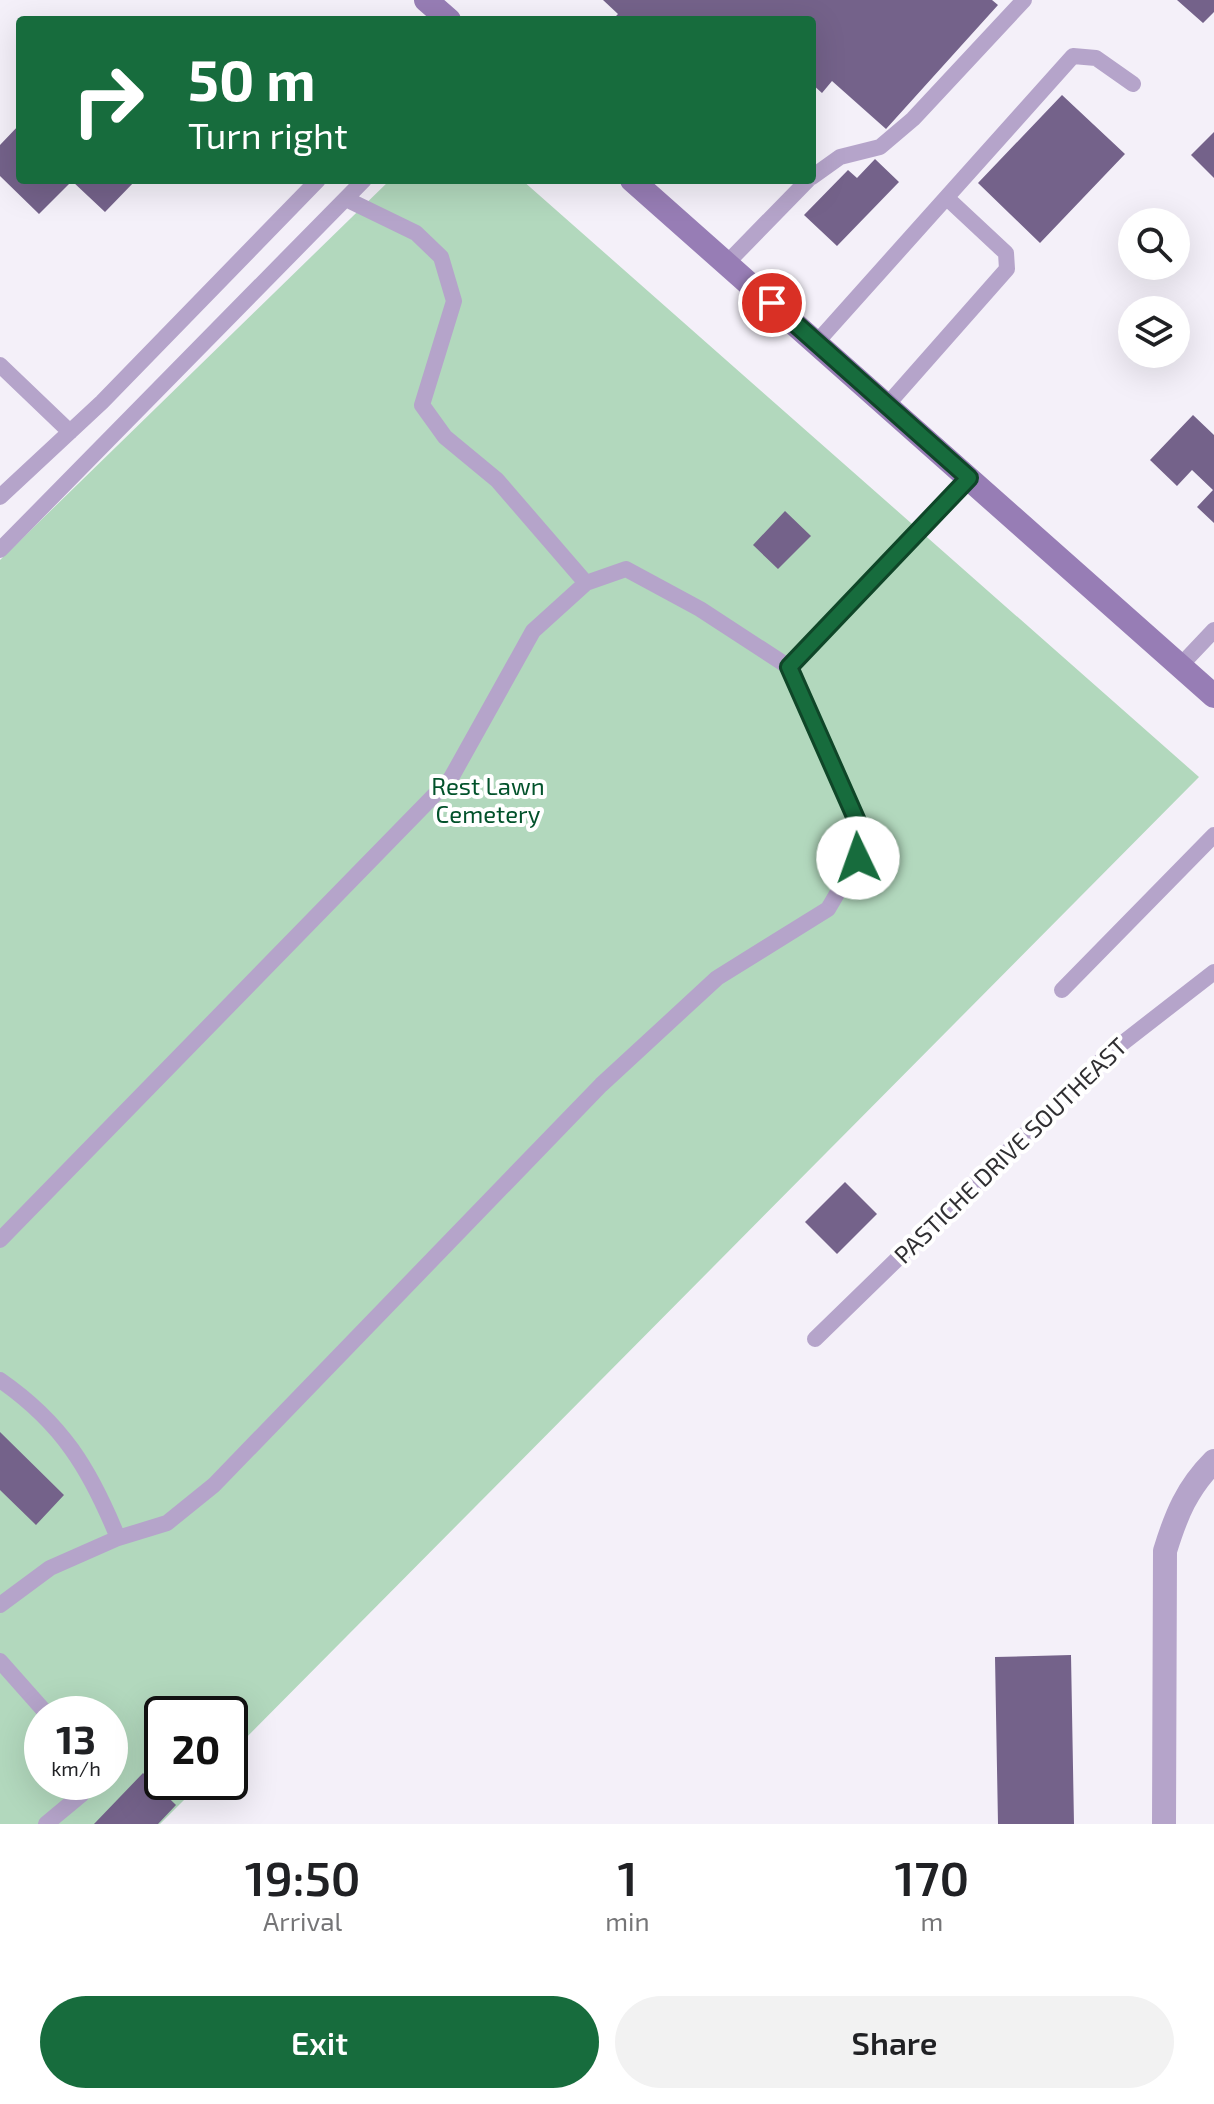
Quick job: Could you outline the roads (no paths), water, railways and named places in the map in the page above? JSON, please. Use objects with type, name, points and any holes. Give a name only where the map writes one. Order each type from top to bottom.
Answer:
[{"type":"main road","points":[[426,0],[444,16]]},
{"type":"main road","points":[[636,184],[1214,696]]},
{"type":"street","points":[[1164,1824],[1165,1551],[1177,1511],[1193,1482],[1214,1461]]},
{"type":"lane","points":[[816,174],[840,157],[880,147],[913,119],[1024,0]]},
{"type":"lane","points":[[817,342],[1073,56],[1096,58],[1133,84]]},
{"type":"lane","points":[[0,497],[70,432],[314,184]]},
{"type":"lane","points":[[0,550],[360,184]]},
{"type":"lane","points":[[726,264],[804,184]]},
{"type":"lane","points":[[887,405],[1007,269],[1006,253],[947,198]]},
{"type":"lane","points":[[346,199],[416,233],[441,257],[454,301],[422,405],[445,437],[497,480],[586,583]]},
{"type":"lane","points":[[0,365],[70,432]]},
{"type":"lane","points":[[789,667],[969,478]]},
{"type":"lane","points":[[0,1240],[451,778],[533,631],[586,583],[626,569],[700,609],[789,667],[861,830],[858,858],[828,909],[717,978],[601,1085],[214,1485],[167,1523],[118,1538],[50,1568],[0,1605]]},
{"type":"lane","points":[[1180,666],[1214,630]]},
{"type":"lane","points":[[1062,990],[1214,835]]},
{"type":"lane","name":"PASTICHE DRIVE SOUTHEAST","points":[[815,1339],[1106,1056],[1214,972]]},
{"type":"lane","points":[[0,1380],[32,1403],[74,1447],[101,1494],[118,1538]]},
{"type":"lane","points":[[0,1661],[31,1696]]},
{"type":"lane","points":[[46,1824],[75,1800]]},
{"type":"park label","name":"Rest Lawn Cemetery","points":[[488,801]]}]
